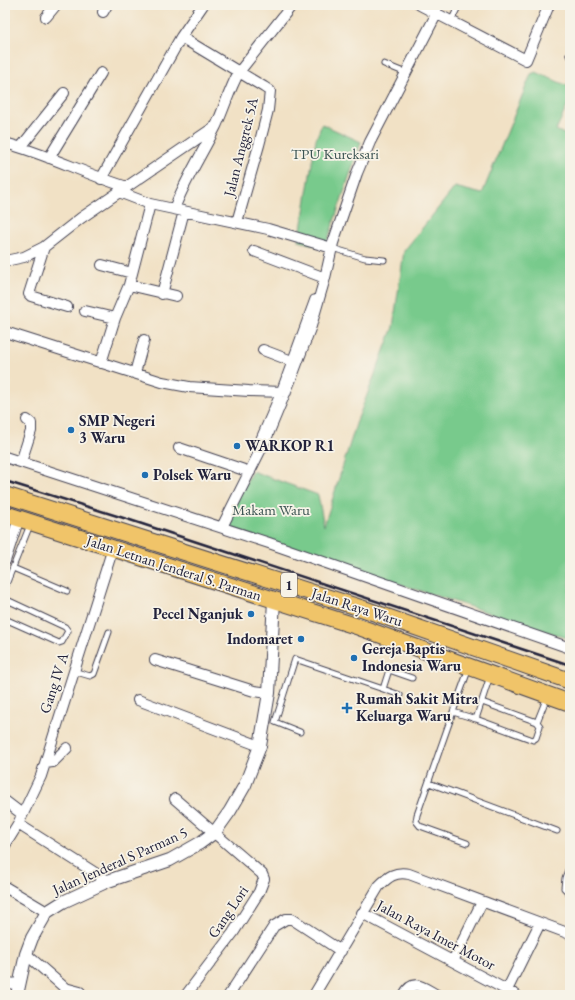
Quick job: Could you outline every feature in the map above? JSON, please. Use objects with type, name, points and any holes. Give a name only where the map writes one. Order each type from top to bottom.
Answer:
[{"type":"highway","name":"Jalan Raya Waru","points":[[5,495],[364,609],[570,681]]},
{"type":"highway","name":"Jalan Letnan Jenderal S. Parman","points":[[18,518],[359,627],[570,703]]},
{"type":"highway","points":[[359,627],[357,620],[364,609]]},
{"type":"street","points":[[46,17],[56,5]]},
{"type":"street","points":[[101,179],[181,37],[203,5]]},
{"type":"street","points":[[162,294],[179,210],[238,72],[292,5]]},
{"type":"street","points":[[420,5],[526,60],[550,5]]},
{"type":"street","points":[[221,527],[248,471],[266,439],[294,363],[311,326],[332,248],[357,173],[368,148],[437,14]]},
{"type":"street","name":"Jalan Anggrek 5A","points":[[181,37],[270,91],[259,146],[237,222]]},
{"type":"street","points":[[49,158],[102,74]]},
{"type":"street","points":[[21,147],[64,93]]},
{"type":"street","points":[[5,261],[24,257],[44,247],[81,218],[216,126]]},
{"type":"street","points":[[5,143],[21,147],[101,179],[150,204],[268,229],[332,248]]},
{"type":"street","points":[[101,362],[115,318],[129,285],[150,204]]},
{"type":"street","points":[[44,247],[29,294],[31,296],[67,307]]},
{"type":"street","points":[[254,251],[324,278]]},
{"type":"street","points":[[102,266],[132,273]]},
{"type":"street","points":[[129,285],[162,294],[176,296]]},
{"type":"street","points":[[85,311],[115,318]]},
{"type":"street","points":[[5,332],[162,382],[189,387],[283,392]]},
{"type":"street","points":[[135,373],[144,340]]},
{"type":"street","points":[[263,350],[294,363]]},
{"type":"street","points":[[21,462],[32,426],[27,420]]},
{"type":"street","points":[[179,448],[248,471]]},
{"type":"street","points":[[5,457],[221,527],[570,648]]},
{"type":"street","points":[[9,564],[18,518]]},
{"type":"street","name":"Gang IV A","points":[[5,845],[20,819],[45,763],[113,548]]},
{"type":"street","name":"Jalan Jenderal S Parman 5","points":[[18,990],[26,954],[32,938],[47,912],[63,902],[108,881],[170,860],[200,843],[215,832],[237,800],[260,746],[269,693],[274,600]]},
{"type":"street","points":[[156,660],[254,691],[269,693]]},
{"type":"street","points":[[138,700],[260,746]]},
{"type":"street","points":[[45,763],[53,762],[67,748]]},
{"type":"street","points":[[175,799],[215,832]]},
{"type":"street","points":[[5,802],[20,819],[108,881]]},
{"type":"street","name":"Gang Lori","points":[[186,995],[233,933],[259,892],[264,879],[262,874],[215,832]]},
{"type":"street","points":[[362,913],[379,886],[389,877],[400,872],[570,934]]},
{"type":"street","points":[[5,887],[47,912]]},
{"type":"street","points":[[453,962],[482,902]]},
{"type":"street","name":"Jalan Raya Imer Motor","points":[[314,995],[362,913],[511,993]]},
{"type":"street","points":[[229,995],[274,926],[286,919],[292,919],[341,951]]},
{"type":"street","points":[[511,993],[540,923]]},
{"type":"street","points":[[26,954],[64,988],[80,992]]},
{"type":"street","points":[[5,982],[18,990]]},
{"type":"street","points":[[405,992],[410,986],[419,985],[437,995]]},
{"type":"lane","points":[[452,21],[459,5]]},
{"type":"lane","points":[[384,64],[406,73]]},
{"type":"lane","points":[[332,248],[365,258],[384,260]]},
{"type":"lane","points":[[5,587],[9,564],[67,591]]},
{"type":"lane","points":[[5,599],[66,627],[68,631],[62,642],[59,643],[5,619]]},
{"type":"lane","points":[[73,671],[90,676],[94,674],[109,632]]},
{"type":"lane","points":[[300,732],[275,722],[289,674],[294,660],[296,659],[400,695]]},
{"type":"lane","points":[[467,843],[420,826],[416,821],[470,667]]},
{"type":"lane","points":[[383,689],[389,670],[412,678]]},
{"type":"lane","points":[[476,719],[491,675]]},
{"type":"lane","points":[[537,722],[548,695]]},
{"type":"lane","points":[[453,712],[534,740],[536,738],[540,726],[537,722],[482,702]]},
{"type":"lane","points":[[429,783],[557,831]]},
{"type":"lane","points":[[570,865],[565,878],[564,888],[570,894]]},
{"type":"green space","name":"Makam Waru","points":[[536,72],[570,87],[570,100],[556,130],[570,137],[570,639],[223,527],[252,471],[318,495],[324,526],[357,421],[393,327],[404,251],[455,187],[482,194],[531,74]]},
{"type":"green space","name":"TPU Kureksari","points":[[322,124],[361,142],[325,248],[299,241],[316,139]]},
{"type":"railway","points":[[5,481],[130,520],[570,665]]},
{"type":"place","name":"SMP Negeri 3 Waru","points":[[71,430]]},
{"type":"place","name":"WARKOP R1","points":[[237,446]]},
{"type":"place","name":"Polsek Waru","points":[[145,475]]},
{"type":"place","name":"Pecel Nganjuk","points":[[251,614]]},
{"type":"place","name":"Indomaret","points":[[301,639]]},
{"type":"place","name":"Gereja Baptis Indonesia Waru","points":[[354,658]]},
{"type":"place","name":"Rumah Sakit Mitra Keluarga Waru","points":[[347,708]]}]
